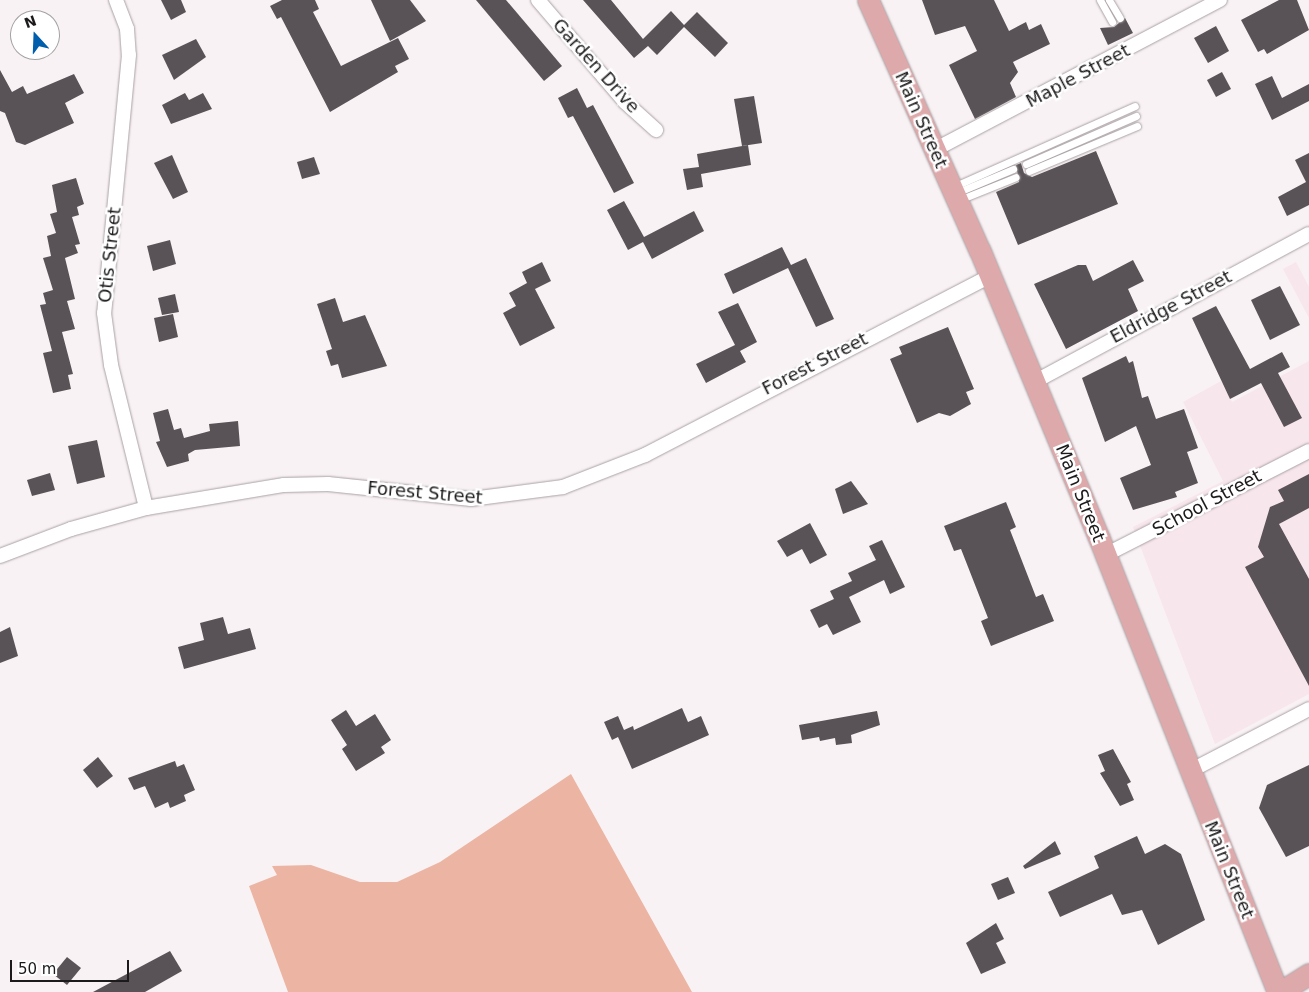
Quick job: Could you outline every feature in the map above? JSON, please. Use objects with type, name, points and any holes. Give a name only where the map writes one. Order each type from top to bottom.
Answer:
[{"type":"main road","name":"Main Street","points":[[868,0],[990,276],[1034,382],[1279,992]]},
{"type":"main road","points":[[1279,992],[1309,974]]},
{"type":"street","name":"Otis Street","points":[[116,0],[127,29],[129,55],[104,313],[111,365],[146,508]]},
{"type":"street","name":"Garden Drive","points":[[538,0],[625,102],[656,130]]},
{"type":"street","name":"Maple Street","points":[[934,150],[1220,0]]},
{"type":"street","name":"Eldridge Street","points":[[1034,382],[1309,234]]},
{"type":"street","name":"Forest Street","points":[[0,556],[70,529],[146,508],[284,485],[328,484],[471,499],[563,487],[645,455],[778,382],[990,276]]},
{"type":"street","name":"School Street","points":[[1105,555],[1309,451]]},
{"type":"street","points":[[1190,771],[1309,709]]},
{"type":"lane","points":[[1100,0],[1112,22]]},
{"type":"lane","points":[[1109,0],[1120,18]]},
{"type":"lane","points":[[954,194],[1135,106]]},
{"type":"lane","points":[[1026,164],[1136,116]]},
{"type":"lane","points":[[1029,171],[1138,126]]},
{"type":"lane","points":[[954,194],[1015,173]]},
{"type":"shaded area","points":[[1296,262],[1309,287],[1309,318],[1283,269]]},
{"type":"shaded area","points":[[1309,361],[1309,694],[1215,744],[1133,527],[1223,481],[1183,402],[1221,381],[1232,402]]},
{"type":"shaded area","points":[[571,774],[692,992],[288,992],[249,886],[277,875],[272,866],[311,865],[360,882],[397,882],[440,862]]},
{"type":"building","points":[[161,0],[181,0],[186,12],[171,20]]},
{"type":"building","points":[[282,0],[315,0],[319,9],[313,12],[341,66],[398,38],[409,59],[395,66],[398,72],[330,112],[281,17],[277,19],[270,6]]},
{"type":"building","points":[[371,0],[410,0],[426,21],[390,41]]},
{"type":"building","points":[[476,0],[506,0],[562,66],[544,81]]},
{"type":"building","points":[[583,0],[611,0],[643,39],[671,11],[684,25],[697,12],[728,43],[715,57],[684,27],[657,55],[648,46],[634,58]]},
{"type":"building","points":[[922,0],[994,0],[1009,31],[1026,22],[1029,30],[1041,24],[1050,44],[1013,62],[1018,72],[1010,83],[1016,97],[975,119],[949,65],[977,51],[965,26],[935,35]]},
{"type":"building","points":[[1279,0],[1297,0],[1309,30],[1267,54],[1264,49],[1258,52],[1241,20]]},
{"type":"building","points":[[1125,18],[1133,33],[1108,45],[1100,28],[1114,27]]},
{"type":"building","points":[[1216,26],[1229,51],[1208,63],[1194,38]]},
{"type":"building","points":[[196,39],[206,57],[174,80],[162,55]]},
{"type":"building","points":[[0,70],[12,92],[23,86],[27,94],[74,74],[84,93],[65,103],[74,123],[25,145],[16,142],[5,113],[0,111]]},
{"type":"building","points":[[1222,72],[1231,89],[1216,97],[1207,80]]},
{"type":"building","points":[[1272,76],[1282,98],[1309,84],[1309,101],[1272,120],[1255,84]]},
{"type":"building","points":[[577,88],[587,108],[593,105],[634,183],[614,193],[573,116],[568,118],[558,98]]},
{"type":"building","points":[[185,93],[189,100],[203,93],[212,109],[171,124],[162,105]]},
{"type":"building","points":[[754,96],[762,143],[742,146],[734,99]]},
{"type":"building","points":[[748,145],[751,165],[701,174],[703,187],[687,190],[683,169],[699,167],[697,154]]},
{"type":"building","points":[[1096,151],[1118,204],[1018,245],[996,192],[1019,182],[1016,165],[1021,163],[1024,173],[1032,177]]},
{"type":"building","points":[[1309,153],[1309,205],[1287,216],[1278,197],[1306,182],[1295,160]]},
{"type":"building","points":[[172,155],[188,192],[173,199],[154,163]]},
{"type":"building","points":[[314,157],[320,174],[302,179],[297,162]]},
{"type":"building","points":[[76,178],[84,204],[77,207],[79,215],[72,217],[80,244],[75,245],[78,253],[65,258],[75,299],[67,301],[75,329],[62,332],[73,374],[68,375],[71,389],[53,393],[43,353],[52,351],[40,305],[46,304],[43,293],[53,290],[43,258],[51,256],[47,236],[56,233],[50,214],[57,212],[52,185]]},
{"type":"building","points":[[624,201],[644,237],[694,211],[704,231],[652,259],[643,242],[628,250],[607,210]]},
{"type":"building","points":[[170,240],[176,264],[153,271],[147,246]]},
{"type":"building","points":[[782,247],[791,265],[806,258],[834,319],[816,327],[788,268],[733,294],[724,274]]},
{"type":"building","points":[[1133,260],[1144,281],[1128,289],[1138,311],[1066,349],[1034,284],[1078,265],[1086,265],[1093,281]]},
{"type":"building","points":[[542,262],[551,281],[535,289],[555,328],[520,346],[503,313],[516,306],[509,293],[527,283],[522,272]]},
{"type":"building","points":[[1280,286],[1300,325],[1270,340],[1251,300]]},
{"type":"building","points":[[175,294],[179,312],[162,315],[158,298]]},
{"type":"building","points":[[335,298],[343,322],[365,315],[387,366],[342,378],[338,364],[331,366],[326,351],[332,349],[317,304]]},
{"type":"building","points":[[738,303],[757,342],[740,351],[746,362],[706,383],[696,364],[735,345],[718,312]]},
{"type":"building","points":[[1216,306],[1250,369],[1282,352],[1290,367],[1278,373],[1302,418],[1284,427],[1261,383],[1230,399],[1192,318]]},
{"type":"building","points":[[173,314],[178,337],[159,342],[154,318]]},
{"type":"building","points":[[948,327],[974,389],[966,392],[971,404],[950,416],[939,413],[917,423],[890,359],[902,354],[899,347]]},
{"type":"building","points":[[1126,356],[1129,363],[1133,361],[1142,398],[1148,396],[1156,419],[1184,409],[1198,448],[1187,452],[1198,483],[1175,492],[1177,497],[1133,510],[1120,478],[1151,465],[1136,426],[1105,442],[1082,378]]},
{"type":"building","points":[[168,409],[174,430],[181,428],[184,438],[210,431],[209,424],[238,421],[240,446],[195,450],[188,454],[189,461],[167,467],[156,442],[160,441],[153,413]]},
{"type":"building","points":[[97,440],[105,477],[77,484],[68,446]]},
{"type":"building","points":[[50,473],[55,490],[32,496],[27,480]]},
{"type":"building","points":[[1309,474],[1309,508],[1279,524],[1309,579],[1309,686],[1245,567],[1264,557],[1258,547],[1270,507],[1284,501],[1278,490]]},
{"type":"building","points":[[851,481],[868,504],[843,514],[835,489]]},
{"type":"building","points":[[1006,502],[1016,527],[1010,530],[1036,597],[1043,594],[1054,621],[991,646],[981,621],[988,618],[961,549],[954,551],[944,526]]},
{"type":"building","points":[[810,523],[827,555],[810,564],[802,549],[787,557],[777,541]]},
{"type":"building","points":[[882,540],[905,587],[890,594],[884,580],[849,597],[861,622],[833,635],[827,624],[819,628],[810,610],[834,599],[830,591],[852,581],[848,573],[876,560],[869,546]]},
{"type":"building","points":[[223,617],[228,634],[250,628],[256,649],[184,669],[178,647],[204,640],[200,623]]},
{"type":"building","points":[[10,627],[18,656],[0,663],[0,632]]},
{"type":"building","points":[[682,708],[688,722],[701,716],[709,735],[632,769],[618,737],[612,740],[604,722],[618,716],[624,730],[633,726],[634,730]]},
{"type":"building","points":[[346,710],[356,726],[375,714],[391,740],[381,747],[385,753],[356,771],[342,749],[347,745],[331,720]]},
{"type":"building","points":[[877,711],[880,725],[851,735],[852,743],[836,745],[835,738],[820,741],[819,737],[802,740],[799,725]]},
{"type":"building","points":[[1113,749],[1131,782],[1127,784],[1134,800],[1120,806],[1100,773],[1105,771],[1098,755]]},
{"type":"building","points":[[98,757],[113,776],[97,788],[83,770]]},
{"type":"building","points":[[175,761],[177,767],[184,764],[195,790],[184,795],[186,801],[170,808],[168,802],[155,808],[145,786],[134,790],[128,778]]},
{"type":"building","points":[[1309,765],[1309,846],[1286,857],[1259,808],[1267,785]]},
{"type":"building","points":[[1137,836],[1145,854],[1165,844],[1181,854],[1205,920],[1158,945],[1142,910],[1122,915],[1112,894],[1060,917],[1048,892],[1099,868],[1094,856]]},
{"type":"building","points":[[1055,841],[1061,854],[1025,869],[1023,866]]},
{"type":"building","points":[[1008,877],[1015,893],[998,900],[991,884]]},
{"type":"building","points":[[996,923],[1004,939],[996,943],[1006,963],[981,974],[966,943]]},
{"type":"building","points":[[170,951],[182,971],[145,992],[93,992]]},
{"type":"building","points":[[67,957],[81,968],[67,985],[53,974]]}]
